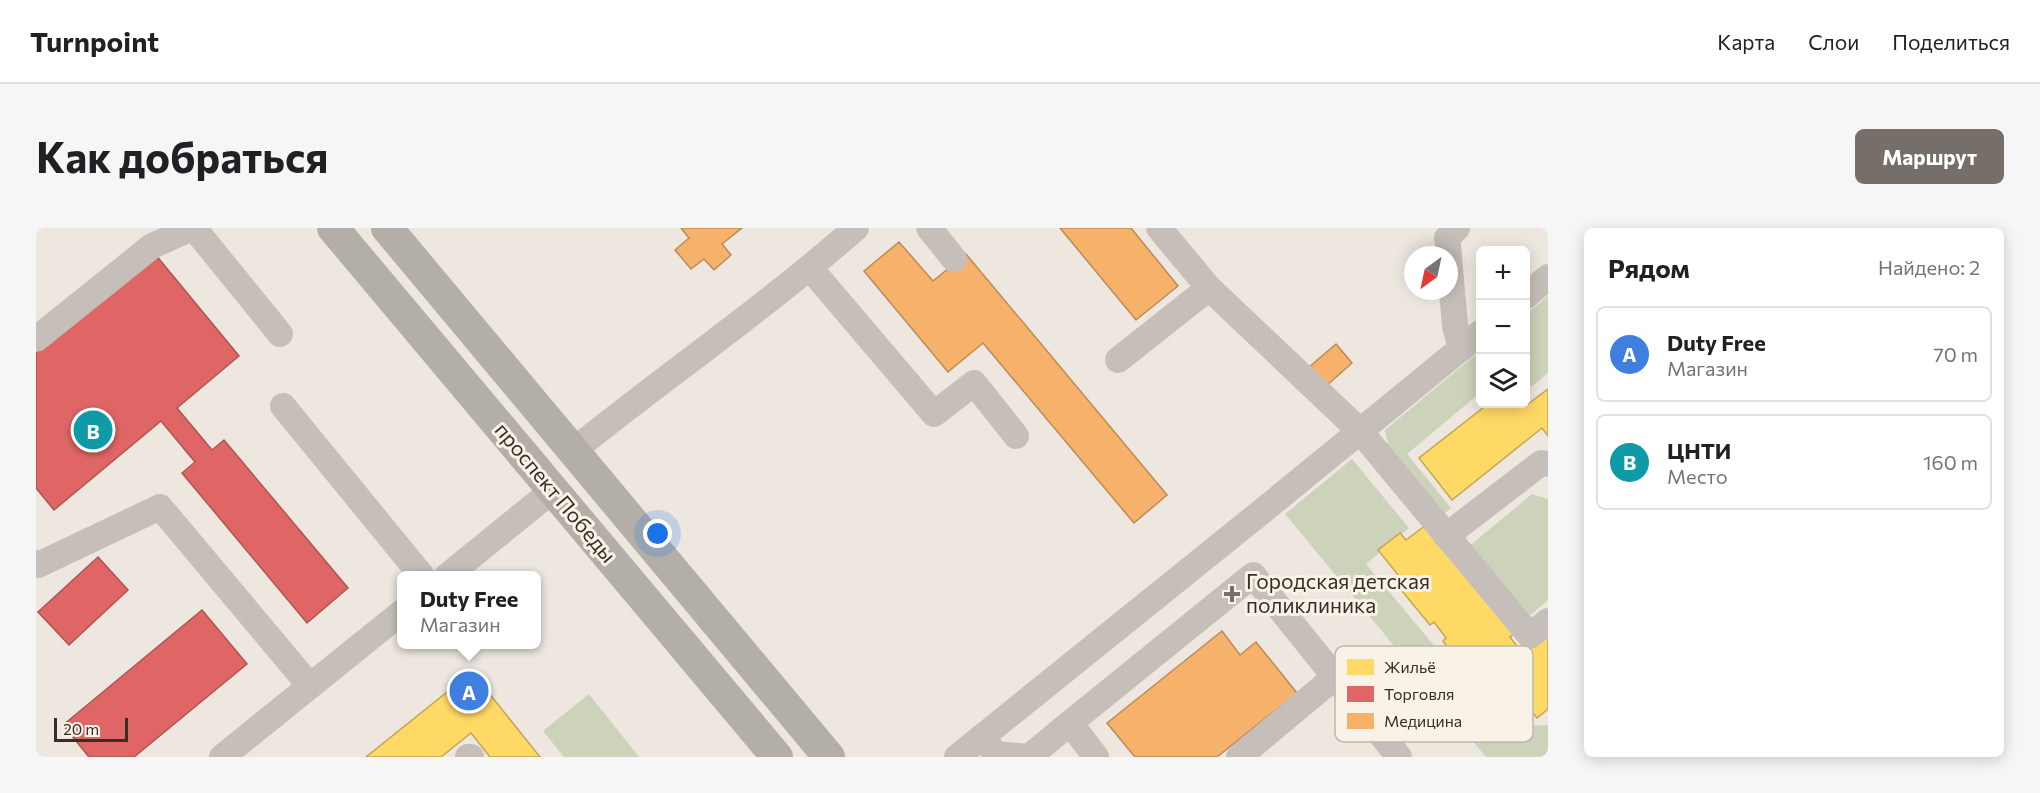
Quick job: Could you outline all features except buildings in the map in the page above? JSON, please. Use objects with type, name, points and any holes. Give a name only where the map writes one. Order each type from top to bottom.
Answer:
[{"type":"main road","name":"проспект Победы","points":[[333,228],[777,757]]},
{"type":"main road","name":"проспект Победы","points":[[387,228],[829,757]]},
{"type":"street","points":[[36,339],[152,246],[193,228],[280,334]]},
{"type":"street","points":[[573,451],[626,407],[810,268],[856,228]]},
{"type":"street","points":[[928,228],[954,259]]},
{"type":"street","points":[[1159,228],[1209,288],[1360,431],[1530,636],[1548,621]]},
{"type":"street","points":[[1448,246],[1447,238],[1457,228]]},
{"type":"street","points":[[810,268],[934,414],[974,383],[1016,436]]},
{"type":"street","points":[[1530,293],[1548,277]]},
{"type":"street","points":[[1118,360],[1209,288]]},
{"type":"street","points":[[1453,300],[1455,326],[1461,349]]},
{"type":"street","points":[[957,757],[1476,336]]},
{"type":"street","points":[[283,406],[418,571]]},
{"type":"street","points":[[1446,536],[1541,462],[1548,464]]},
{"type":"street","points":[[453,571],[553,490]]},
{"type":"street","points":[[36,562],[38,565],[160,507],[310,686]]},
{"type":"street","points":[[982,737],[996,754],[1029,757],[1253,575],[1335,675]]},
{"type":"street","points":[[222,757],[397,616]]},
{"type":"street","points":[[1239,757],[1335,677]]},
{"type":"street","points":[[1070,723],[1096,757]]},
{"type":"street","points":[[1387,742],[1399,757]]},
{"type":"green space","points":[[1548,296],[1548,373],[1531,387],[1530,386],[1530,311]]},
{"type":"green space","points":[[1476,354],[1476,396],[1407,454],[1451,508],[1440,517],[1391,458],[1385,430]]},
{"type":"green space","points":[[1352,459],[1409,528],[1366,564],[1434,646],[1394,646],[1285,514]]},
{"type":"green space","points":[[1532,494],[1548,499],[1548,600],[1526,619],[1467,548]]},
{"type":"green space","points":[[589,694],[639,757],[564,757],[543,731]]},
{"type":"green space","points":[[1548,725],[1548,757],[1486,757],[1474,742],[1533,742],[1533,726]]},
{"type":"place","name":"ЦНТИ","points":[[93,430]]},
{"type":"place","name":"Городская детская поликлиника","points":[[1232,594]]},
{"type":"place","name":"Duty Free","points":[[469,691]]}]
